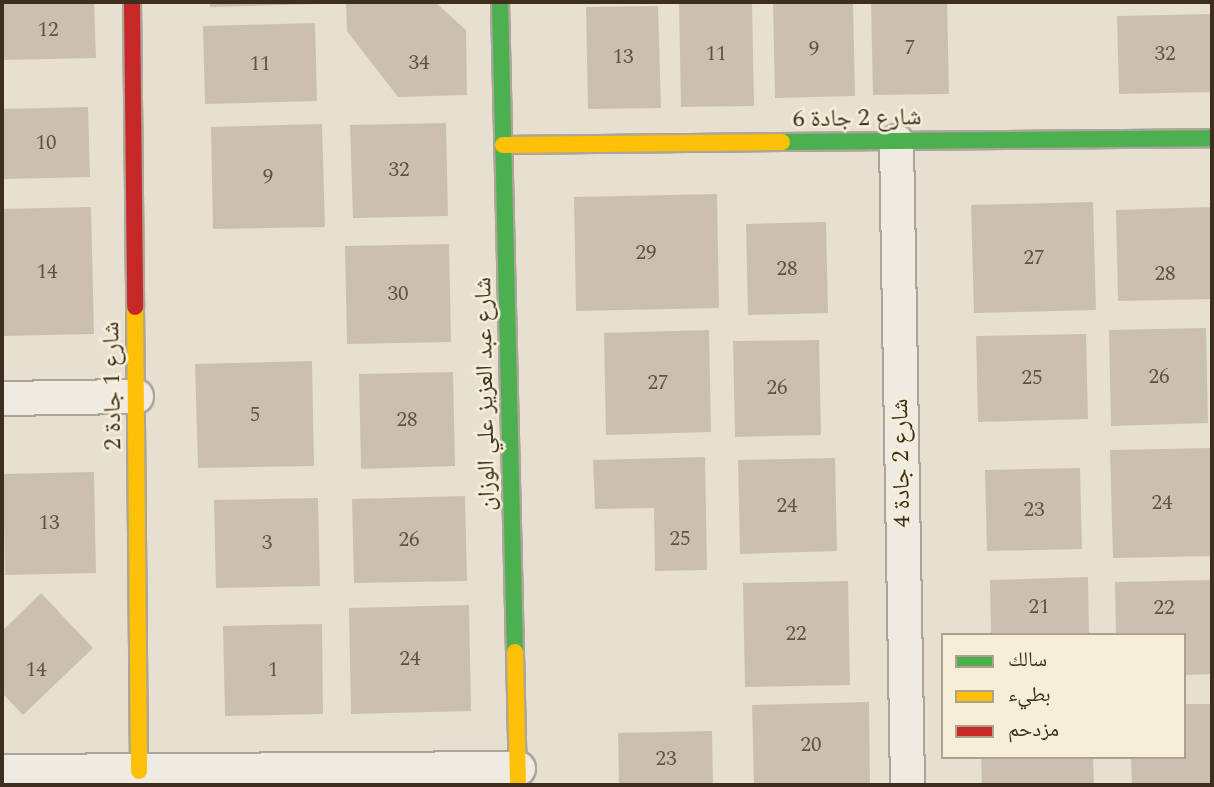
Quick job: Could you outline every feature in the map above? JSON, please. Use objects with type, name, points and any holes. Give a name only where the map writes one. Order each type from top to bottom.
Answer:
[{"type":"street","name":"شارع 1 جادة 2","points":[[132,2],[139,771]]},
{"type":"street","name":"شارع عبد العزيز علي الوزان","points":[[499,2],[518,777]]},
{"type":"street","name":"شارع 2 جادة 6","points":[[503,145],[1212,138]]},
{"type":"street","name":"شارع 2 جادة 4","points":[[896,141],[908,785]]},
{"type":"street","points":[[2,398],[136,396]]},
{"type":"street","points":[[2,772],[139,771],[518,777]]},
{"type":"building","points":[[2,2],[94,2],[96,58],[2,60]]},
{"type":"building","points":[[210,2],[319,2],[319,4],[210,7]]},
{"type":"building","points":[[346,2],[435,2],[466,30],[467,95],[398,97],[347,31]]},
{"type":"building","points":[[679,2],[752,2],[754,106],[681,107]]},
{"type":"building","points":[[773,2],[853,2],[855,96],[775,98]]},
{"type":"building","points":[[871,2],[947,2],[949,94],[873,95]]},
{"type":"building","points":[[658,6],[661,108],[588,109],[586,7]]},
{"type":"building","points":[[1212,14],[1212,92],[1119,94],[1117,16]]},
{"type":"building","points":[[315,23],[317,101],[205,104],[203,26]]},
{"type":"building","points":[[88,107],[90,177],[4,179],[2,109]]},
{"type":"building","points":[[446,123],[448,216],[353,218],[350,125]]},
{"type":"building","points":[[322,124],[325,227],[213,229],[211,127]]},
{"type":"building","points":[[717,194],[719,308],[576,311],[574,197]]},
{"type":"building","points":[[1093,202],[1096,310],[974,313],[971,205]]},
{"type":"building","points":[[91,207],[94,334],[2,336],[2,209]]},
{"type":"building","points":[[1211,207],[1212,299],[1118,301],[1116,210]]},
{"type":"building","points":[[826,222],[828,313],[748,315],[746,224]]},
{"type":"building","points":[[449,244],[451,342],[347,344],[345,246]]},
{"type":"building","points":[[1206,328],[1208,423],[1111,426],[1109,330]]},
{"type":"building","points":[[709,330],[711,432],[606,435],[604,333]]},
{"type":"building","points":[[1086,334],[1088,419],[978,422],[976,336]]},
{"type":"building","points":[[819,340],[821,435],[735,437],[733,341]]},
{"type":"building","points":[[312,361],[314,466],[198,468],[195,364]]},
{"type":"building","points":[[453,372],[455,466],[361,469],[359,374]]},
{"type":"building","points":[[1212,448],[1212,556],[1113,558],[1110,450]]},
{"type":"building","points":[[705,457],[707,570],[655,571],[654,508],[595,509],[593,460]]},
{"type":"building","points":[[835,458],[837,551],[740,554],[738,460]]},
{"type":"building","points":[[1080,468],[1082,549],[987,551],[985,470]]},
{"type":"building","points":[[94,472],[96,573],[5,575],[3,474]]},
{"type":"building","points":[[465,496],[467,581],[354,583],[352,499]]},
{"type":"building","points":[[318,498],[320,586],[216,588],[214,500]]},
{"type":"building","points":[[1088,577],[1089,633],[991,633],[990,580]]},
{"type":"building","points":[[1211,580],[1212,674],[1186,675],[1186,633],[1116,633],[1115,582]]},
{"type":"building","points":[[848,581],[850,685],[745,687],[743,583]]},
{"type":"building","points":[[41,593],[93,648],[23,715],[2,693],[2,631]]},
{"type":"building","points":[[469,605],[471,711],[351,714],[349,608]]},
{"type":"building","points":[[322,624],[323,714],[225,716],[223,626]]},
{"type":"building","points":[[869,702],[870,785],[754,785],[752,705]]},
{"type":"building","points":[[1186,704],[1212,704],[1212,785],[1132,785],[1131,759],[1186,759]]},
{"type":"building","points":[[712,731],[713,785],[619,785],[618,733]]},
{"type":"building","points":[[981,759],[1093,759],[1094,785],[982,785]]},
{"type":"traffic: fast","points":[[500,2],[515,652]]},
{"type":"traffic: fast","points":[[782,142],[1212,138]]},
{"type":"traffic: slow","points":[[503,145],[782,142]]},
{"type":"traffic: slow","points":[[135,307],[139,771]]},
{"type":"traffic: slow","points":[[515,652],[518,785]]},
{"type":"traffic: jam","points":[[132,2],[135,307]]}]
